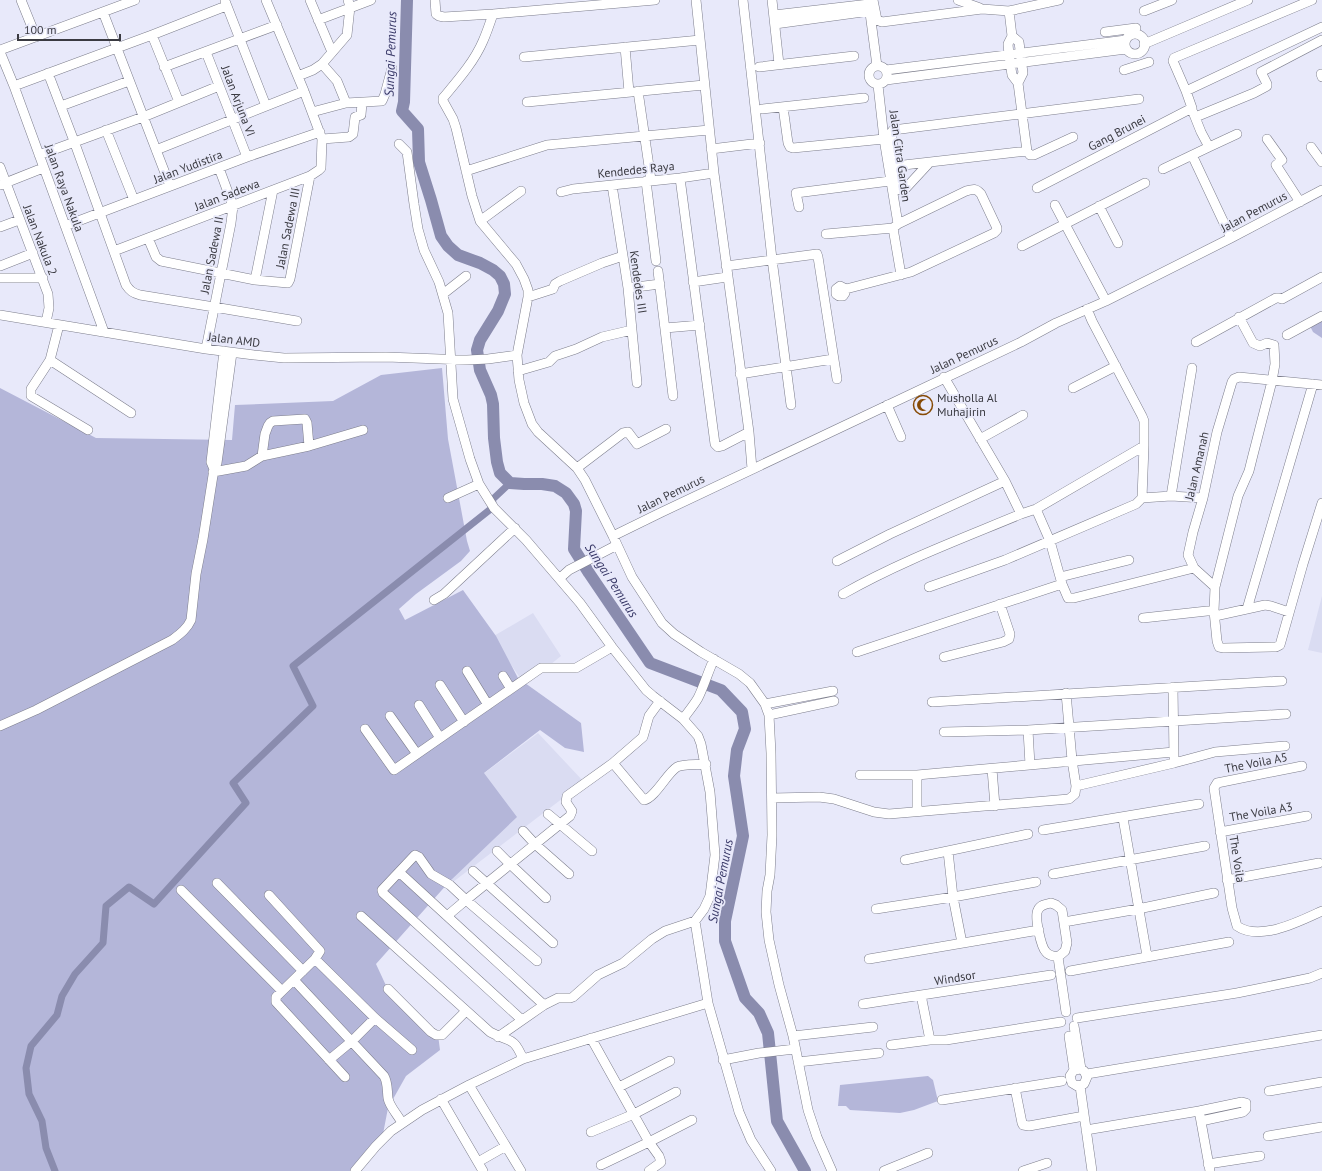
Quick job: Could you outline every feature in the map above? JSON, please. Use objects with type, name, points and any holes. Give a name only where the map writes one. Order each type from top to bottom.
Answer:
[{"type":"street","points":[[22,0],[36,37]]},
{"type":"street","points":[[0,51],[135,0]]},
{"type":"street","points":[[266,0],[321,136],[320,168],[317,172],[310,176]]},
{"type":"street","points":[[310,0],[332,52]]},
{"type":"street","points":[[318,20],[349,4],[371,0]]},
{"type":"street","points":[[435,0],[436,13],[439,16],[493,14],[656,0]]},
{"type":"street","points":[[696,0],[711,149],[740,374],[749,432],[752,469]]},
{"type":"street","points":[[743,0],[772,259],[791,405]]},
{"type":"street","points":[[772,0],[780,64]]},
{"type":"street","points":[[958,0],[982,9]]},
{"type":"street","points":[[870,4],[878,22],[882,22],[982,9],[1009,11],[1059,0]]},
{"type":"street","points":[[1144,11],[1172,0]]},
{"type":"street","points":[[1144,44],[1248,0]]},
{"type":"street","points":[[1209,147],[1201,132],[1178,74],[1173,61],[1174,58],[1312,0]]},
{"type":"street","points":[[14,86],[152,35],[225,3],[266,106]]},
{"type":"street","points":[[298,76],[313,70],[322,64],[347,35],[349,4]]},
{"type":"street","points":[[774,19],[870,4]]},
{"type":"street","points":[[870,4],[877,66],[882,67],[883,78],[1021,58],[1131,39],[1140,36],[1143,38],[1144,44],[1142,50],[1131,39],[1105,32]]},
{"type":"street","points":[[1009,11],[1012,36],[1008,44],[1012,75],[1018,83],[1027,152]]},
{"type":"street","points":[[103,12],[170,186]]},
{"type":"street","points":[[493,14],[478,51],[462,75],[443,98],[443,101],[453,119],[456,128],[474,203],[480,221],[520,270],[526,284],[528,297],[517,355],[518,371],[528,417],[538,432],[577,468],[589,487],[632,578],[662,623],[674,634],[701,652],[739,674],[750,683],[765,704],[769,715],[772,798],[771,859],[766,912],[769,940],[773,961],[793,1036],[808,1110],[817,1137],[832,1171]]},
{"type":"street","points":[[164,67],[277,25]]},
{"type":"street","points":[[1186,91],[1322,27]]},
{"type":"street","points":[[152,35],[164,67],[180,102]]},
{"type":"street","points":[[1012,36],[1019,42],[1023,73],[1018,83]]},
{"type":"street","points":[[1131,39],[1146,63],[1128,68],[1129,65],[1131,39]]},
{"type":"street","points":[[524,57],[700,40]]},
{"type":"street","points":[[1198,116],[1254,94],[1266,86],[1261,72],[1322,40]]},
{"type":"street","points":[[624,47],[644,136],[656,261]]},
{"type":"street","name":"Jalan Raya Nakula","points":[[0,51],[4,75],[14,86],[104,332]]},
{"type":"street","name":"Jalan Arjuna VI","points":[[206,52],[247,157]]},
{"type":"street","points":[[759,67],[854,56]]},
{"type":"street","points":[[322,64],[337,81],[346,103]]},
{"type":"street","name":"Jalan Citra Garden","points":[[877,66],[871,68],[868,76],[871,82],[883,78],[884,139],[901,275]]},
{"type":"street","points":[[312,112],[346,103],[382,101],[392,68]]},
{"type":"street","points":[[48,73],[126,285],[133,293],[297,321]]},
{"type":"street","points":[[61,106],[129,80]]},
{"type":"street","points":[[527,102],[704,85]]},
{"type":"street","points":[[39,155],[143,117],[219,86]]},
{"type":"street","points":[[156,150],[304,92]]},
{"type":"street","points":[[762,109],[864,98]]},
{"type":"street","points":[[1022,113],[1139,99]]},
{"type":"street","name":"Jalan Yudistira","points":[[65,226],[247,157],[321,136],[348,137],[353,134],[355,116],[361,115],[362,102]]},
{"type":"street","points":[[782,107],[788,144],[793,148],[884,139]]},
{"type":"street","name":"Gang Brunei","points":[[1037,188],[1191,107]]},
{"type":"street","name":"Jalan Citra Garden","points":[[930,162],[905,189],[902,190],[898,188],[892,131],[895,129],[1022,113]]},
{"type":"street","points":[[106,130],[134,200]]},
{"type":"street","points":[[466,171],[540,146],[709,130]]},
{"type":"street","points":[[1163,169],[1237,134]]},
{"type":"street","points":[[896,166],[1027,152],[1030,155],[1034,155],[1073,137]]},
{"type":"street","points":[[1267,139],[1282,160],[1276,165],[1300,202]]},
{"type":"street","points":[[399,144],[405,149],[408,157],[418,229],[424,250],[439,282],[448,313],[454,404],[479,484],[492,504],[560,578],[646,690],[683,719],[698,736],[706,764],[710,792],[714,861],[710,896],[704,909],[695,921],[665,931],[652,938],[623,963],[598,975],[573,997],[567,999],[558,998],[544,1005],[522,1020],[503,1038]]},
{"type":"street","points":[[711,149],[760,144]]},
{"type":"street","points":[[1311,147],[1322,162]]},
{"type":"street","points":[[1192,155],[1231,238]]},
{"type":"street","name":"Jalan Nakula 2","points":[[0,167],[3,184],[33,253],[48,294],[49,308],[46,322]]},
{"type":"street","points":[[3,184],[44,168]]},
{"type":"street","name":"Jalan Sadewa II","points":[[206,349],[233,206],[219,168]]},
{"type":"street","name":"Kendedes Raya","points":[[561,192],[573,189],[714,173]]},
{"type":"street","name":"Jalan Sadewa","points":[[114,251],[310,176]]},
{"type":"street","name":"Jalan Sadewa III","points":[[255,280],[288,283],[290,280],[310,176]]},
{"type":"street","points":[[680,178],[715,444],[718,447],[722,446],[749,432]]},
{"type":"street","points":[[798,207],[796,193],[890,181]]},
{"type":"street","points":[[1022,246],[1145,182]]},
{"type":"street","name":"Kendedes III","points":[[612,185],[628,288],[637,383]]},
{"type":"street","points":[[826,234],[895,226],[973,189],[977,190],[981,194],[997,228],[994,233],[920,268],[901,275],[846,289]]},
{"type":"street","points":[[148,238],[156,257],[161,261],[255,280],[273,190]]},
{"type":"street","name":"Jalan Pemurus","points":[[613,536],[1106,301],[1322,190]]},
{"type":"street","points":[[480,221],[521,191]]},
{"type":"street","points":[[1055,205],[1106,301]]},
{"type":"street","points":[[1099,206],[1118,243]]},
{"type":"street","points":[[0,227],[19,220]]},
{"type":"street","points":[[0,266],[33,253]]},
{"type":"street","points":[[726,266],[772,259],[817,255],[837,379]]},
{"type":"street","points":[[528,297],[553,289],[555,284],[560,281],[602,263],[623,256]]},
{"type":"street","points":[[658,271],[673,396]]},
{"type":"street","points":[[443,294],[466,276]]},
{"type":"street","points":[[693,282],[727,277]]},
{"type":"street","points":[[1196,342],[1239,317],[1276,298],[1285,298],[1322,277]]},
{"type":"street","points":[[0,278],[43,278]]},
{"type":"street","points":[[628,288],[660,284]]},
{"type":"street","points":[[1087,309],[1144,421],[1142,498]]},
{"type":"street","name":"Jalan AMD","points":[[0,315],[206,349],[299,358],[386,357],[467,360],[517,355]]},
{"type":"street","points":[[1287,335],[1322,316]]},
{"type":"street","points":[[1239,317],[1253,343],[1260,346],[1267,343],[1274,345],[1275,364],[1254,455],[1238,496],[1215,588],[1214,614],[1219,647],[1276,647],[1281,643],[1322,503]]},
{"type":"street","points":[[59,325],[50,360],[31,389],[31,396],[88,430]]},
{"type":"street","points":[[665,328],[700,325]]},
{"type":"street","points":[[518,371],[549,362],[555,356],[576,349],[602,337],[632,330]]},
{"type":"street","points":[[0,726],[36,710],[172,640],[189,625],[191,620],[196,574],[204,539],[213,470],[217,463],[228,352]]},
{"type":"street","points":[[740,374],[833,359]]},
{"type":"street","points":[[50,360],[131,413]]},
{"type":"street","points":[[1073,388],[1116,366]]},
{"type":"street","points":[[1171,496],[1192,368]]},
{"type":"street","points":[[944,377],[1005,481],[1021,514]]},
{"type":"street","name":"Jalan Amanah","points":[[1194,568],[1188,555],[1203,498],[1217,432],[1234,379],[1239,377],[1318,385],[1247,609]]},
{"type":"street","points":[[887,405],[902,437]]},
{"type":"street","points":[[980,439],[1023,415]]},
{"type":"street","points":[[262,456],[268,426],[273,421],[305,420],[308,423],[309,446]]},
{"type":"street","points":[[577,468],[623,433],[628,432],[635,443],[638,444],[666,428]]},
{"type":"street","points":[[213,470],[246,466],[262,456],[309,446],[363,430]]},
{"type":"street","points":[[843,594],[910,560],[1036,509],[1144,446]]},
{"type":"street","points":[[837,561],[890,534],[1005,481]]},
{"type":"street","points":[[448,498],[479,484]]},
{"type":"street","points":[[929,587],[1005,560],[1136,504],[1142,498],[1171,496],[1203,498]]},
{"type":"street","points":[[1036,509],[1050,541],[1061,580],[1068,598],[1074,598],[1194,568],[1215,588]]},
{"type":"street","points":[[434,600],[444,594],[515,528]]},
{"type":"street","points":[[560,578],[569,570],[617,545]]},
{"type":"street","points":[[857,652],[1000,604],[1061,580],[1129,560]]},
{"type":"street","points":[[944,657],[1003,642],[1009,639],[1010,634],[1000,604]]},
{"type":"street","points":[[1143,618],[1207,610],[1214,614],[1268,605],[1289,612]]},
{"type":"street","points":[[365,729],[394,770],[541,668],[576,668],[612,647]]},
{"type":"street","points":[[683,719],[703,687],[714,659]]},
{"type":"street","points":[[468,671],[488,704]]},
{"type":"street","points":[[503,676],[511,689]]},
{"type":"street","points":[[932,702],[1158,687],[1282,681]]},
{"type":"street","points":[[440,685],[464,722]]},
{"type":"street","points":[[1173,687],[1174,763]]},
{"type":"street","points":[[765,704],[833,690]]},
{"type":"street","points":[[772,798],[819,797],[834,799],[874,812],[890,814],[1069,799],[1075,794],[1076,786],[1068,727],[1066,693]]},
{"type":"street","points":[[447,916],[572,813],[566,800],[567,796],[613,763],[643,737],[650,716],[660,701]]},
{"type":"street","points":[[769,715],[834,701]]},
{"type":"street","points":[[419,704],[440,738]]},
{"type":"street","points":[[944,732],[1028,730],[1286,714]]},
{"type":"street","points":[[390,716],[417,754]]},
{"type":"street","points":[[1028,730],[1030,765]]},
{"type":"street","points":[[1076,786],[1221,751],[1284,746]]},
{"type":"street","points":[[860,775],[917,775],[1174,752]]},
{"type":"street","points":[[613,763],[644,800],[651,797],[659,786],[677,768],[706,764]]},
{"type":"street","name":"The Voila A5","points":[[1215,785],[1220,782],[1302,766]]},
{"type":"street","points":[[992,769],[995,806]]},
{"type":"street","points":[[917,775],[917,811]]},
{"type":"street","name":"The Voila","points":[[1215,785],[1214,788],[1220,832],[1232,908],[1237,926],[1246,930],[1264,931],[1280,928],[1322,911]]},
{"type":"street","points":[[1043,830],[1123,818],[1199,804]]},
{"type":"street","points":[[548,814],[559,825],[592,851]]},
{"type":"street","name":"The Voila A3","points":[[1220,832],[1307,816]]},
{"type":"street","points":[[1123,818],[1147,956]]},
{"type":"street","points":[[523,831],[535,844],[569,874]]},
{"type":"street","points":[[905,860],[1028,834]]},
{"type":"street","points":[[1052,874],[1131,861],[1206,846]]},
{"type":"street","points":[[497,851],[546,898]]},
{"type":"street","points":[[948,851],[953,898],[962,943]]},
{"type":"street","points":[[522,1020],[383,893],[383,888],[414,856],[417,856],[431,874],[450,885],[537,961]]},
{"type":"street","points":[[1228,880],[1319,863]]},
{"type":"street","points":[[473,871],[553,943]]},
{"type":"street","points":[[399,872],[544,1005]]},
{"type":"street","points":[[876,909],[953,898],[1036,882]]},
{"type":"street","points":[[216,883],[303,971]]},
{"type":"street","points":[[181,890],[282,991]]},
{"type":"street","points":[[1064,922],[1138,909],[1214,893]]},
{"type":"street","points":[[270,895],[320,951],[315,959],[276,997],[276,1002],[345,1077]]},
{"type":"street","points":[[1051,903],[1062,910],[1067,943],[1062,955],[1058,957],[1050,955],[1046,952],[1043,948],[1039,930],[1036,916],[1037,910],[1042,905],[1051,903]]},
{"type":"street","points":[[361,916],[490,1032],[516,1044],[523,1060]]},
{"type":"street","points":[[695,921],[708,1003],[739,1112],[748,1133],[762,1158],[772,1171]]},
{"type":"street","points":[[869,959],[1039,930]]},
{"type":"street","points":[[1070,971],[1229,942]]},
{"type":"street","points":[[1058,957],[1066,1012],[1069,1011],[1074,1013],[1070,1024],[1081,1071],[1086,1082],[1080,1086]]},
{"type":"street","points":[[315,959],[375,1018],[412,1050]]},
{"type":"street","points":[[892,1045],[930,1040],[946,1040],[1070,1024],[1305,979],[1322,972]]},
{"type":"street","name":"Windsor","points":[[863,1004],[1051,974]]},
{"type":"street","points":[[294,980],[384,1076],[387,1085],[388,1098],[402,1123]]},
{"type":"street","points":[[388,989],[431,1032],[436,1035],[442,1035],[466,1011]]},
{"type":"street","points":[[921,995],[930,1040]]},
{"type":"street","points":[[355,1171],[391,1131],[422,1110],[469,1085],[523,1060],[708,1003]]},
{"type":"street","points":[[329,1060],[352,1041],[375,1018]]},
{"type":"street","points":[[793,1036],[873,1027]]},
{"type":"street","points":[[1080,1086],[1071,1081],[1070,1076],[1081,1071],[1322,1036]]},
{"type":"street","points":[[591,1038],[659,1156],[661,1162],[649,1171]]},
{"type":"street","points":[[723,1060],[774,1050],[795,1049]]},
{"type":"street","points":[[798,1062],[879,1053]]},
{"type":"street","points":[[618,1087],[670,1061]]},
{"type":"street","points":[[942,1100],[1062,1081]]},
{"type":"street","points":[[1269,1091],[1322,1082]]},
{"type":"street","points":[[469,1085],[521,1171]]},
{"type":"street","points":[[1080,1086],[1092,1171]]},
{"type":"street","points":[[1015,1088],[1023,1125],[1029,1126],[1084,1116]]},
{"type":"street","points":[[591,1132],[634,1114],[676,1092]]},
{"type":"street","points":[[441,1099],[483,1171]]},
{"type":"street","points":[[1086,1130],[1199,1111],[1242,1102],[1246,1103],[1247,1105],[1243,1112],[1201,1121]]},
{"type":"street","points":[[1199,1111],[1209,1168],[1260,1156]]},
{"type":"street","points":[[601,1165],[692,1120]]},
{"type":"street","points":[[1268,1136],[1322,1127]]},
{"type":"street","points":[[478,1162],[506,1146]]},
{"type":"street","points":[[884,1171],[928,1153]]},
{"type":"street","points":[[1024,1171],[1047,1163]]},
{"type":"shaded area","points":[[1322,316],[1322,338],[1313,332],[1309,324]]},
{"type":"shaded area","points":[[442,368],[448,439],[470,551],[461,561],[416,594],[399,609],[405,620],[463,590],[496,636],[518,678],[581,723],[584,752],[565,748],[540,730],[484,773],[517,817],[449,882],[376,964],[389,992],[438,1035],[440,1050],[406,1076],[388,1108],[383,1134],[351,1171],[0,1171],[0,388],[96,438],[232,440],[235,405],[333,401],[381,375]]},
{"type":"shaded area","points":[[1322,596],[1322,653],[1308,650]]},
{"type":"shaded area","points":[[533,613],[561,656],[525,685],[492,637]]},
{"type":"shaded area","points":[[538,733],[584,782],[453,882],[432,874],[403,834]]},
{"type":"shaded area","points":[[928,1076],[933,1080],[938,1101],[914,1110],[900,1113],[850,1110],[846,1106],[838,1106],[840,1085]]},
{"type":"waterway","name":"Sungai Pemurus","points":[[407,0],[404,102],[402,111],[418,129],[419,162],[441,236],[448,246],[458,255],[480,263],[493,270],[500,276],[504,284],[505,294],[498,311],[480,340],[477,350],[480,370],[491,395],[493,404],[494,438],[500,473],[510,483],[555,486],[566,493],[574,504],[576,511],[574,549],[650,663],[721,690],[742,712],[745,729],[737,750],[734,776],[743,836],[725,921],[725,941],[745,998],[759,1013],[768,1033],[777,1121],[805,1171]]},
{"type":"waterway","points":[[55,1171],[46,1148],[42,1121],[29,1094],[26,1068],[31,1046],[57,1015],[62,996],[75,974],[103,943],[106,906],[129,887],[154,904],[246,803],[233,783],[313,706],[293,666],[492,508],[493,499],[510,483]]},
{"type":"place","name":"Musholla Al Muhajirin","points":[[923,405]]}]
